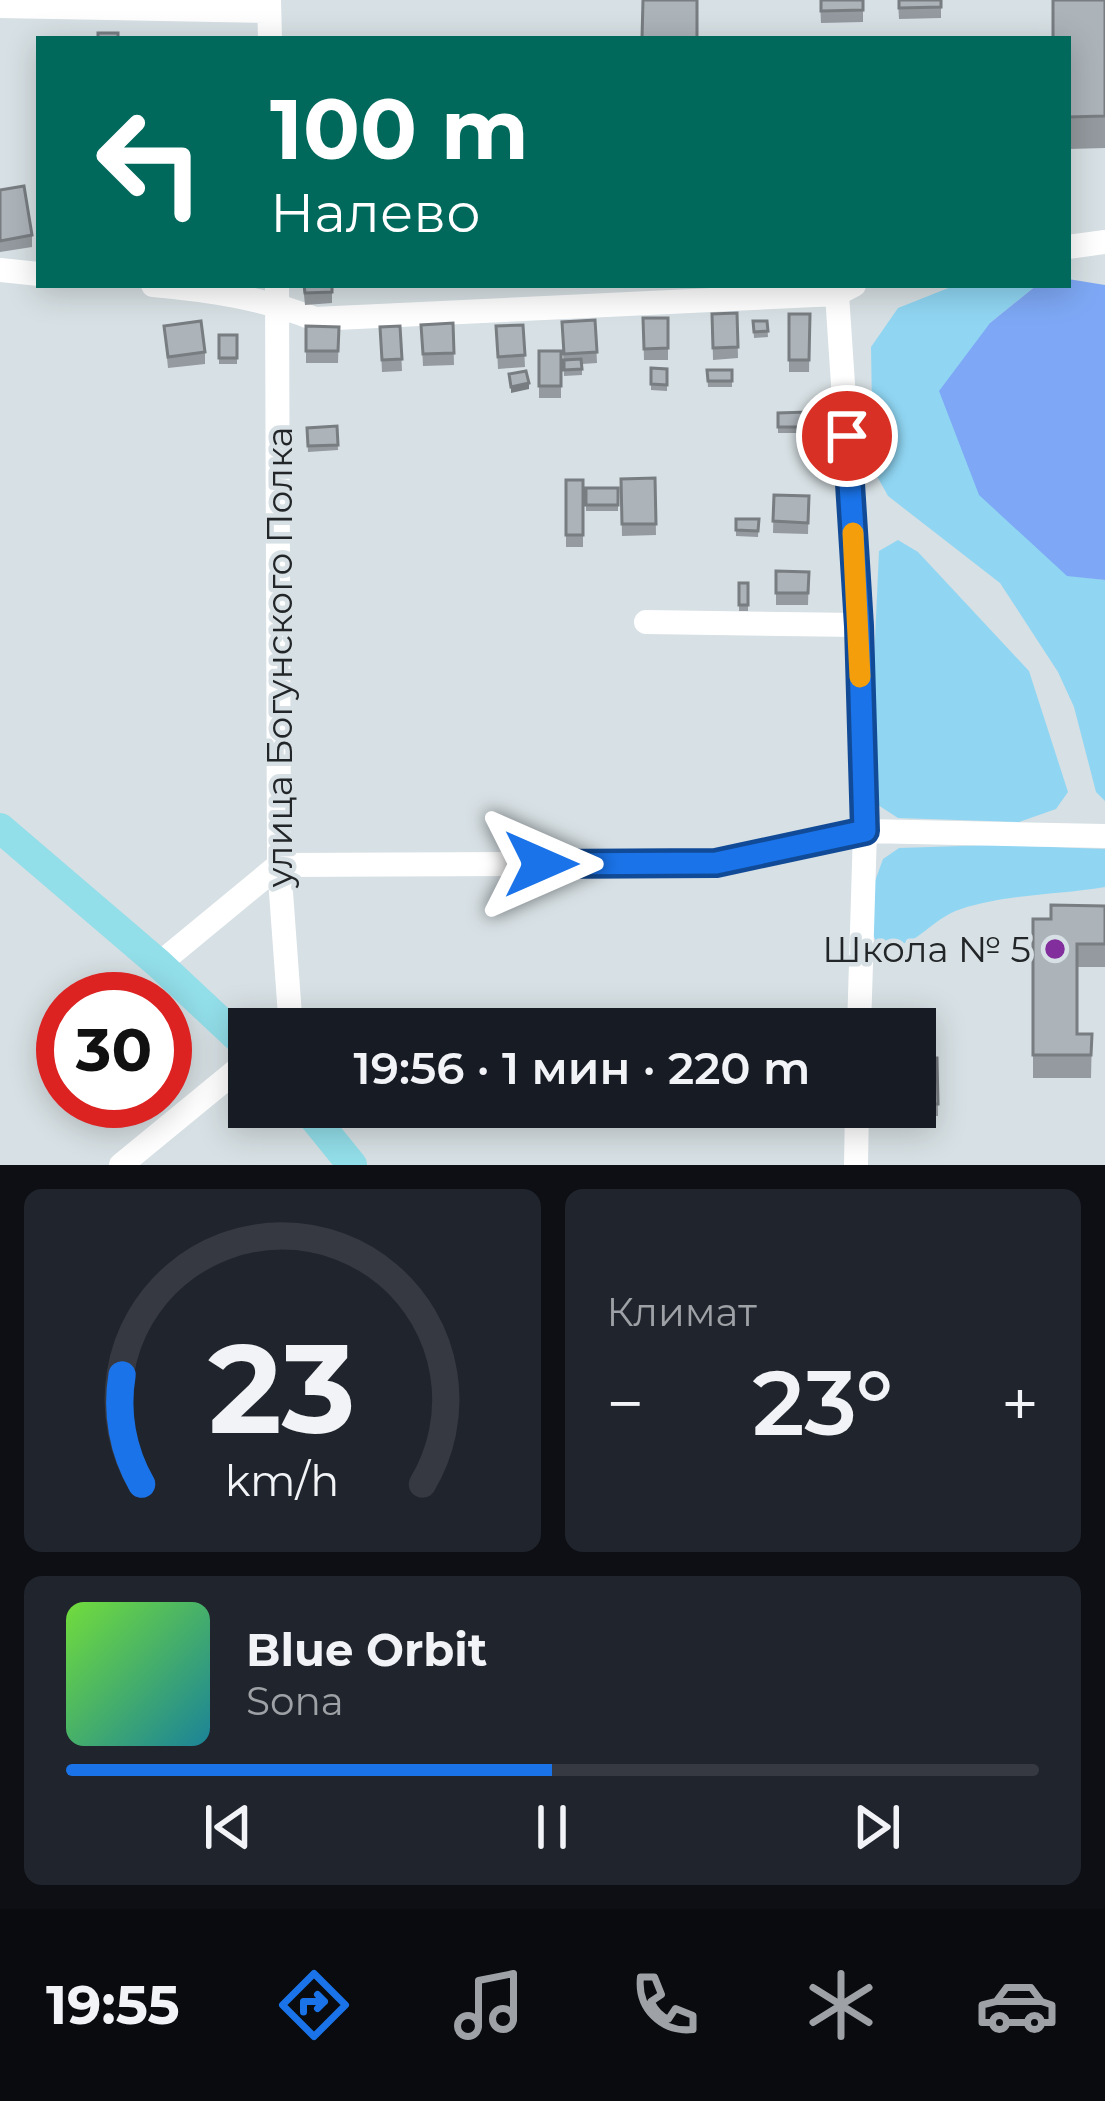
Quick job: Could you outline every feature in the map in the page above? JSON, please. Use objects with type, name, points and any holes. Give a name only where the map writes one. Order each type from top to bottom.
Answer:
[{"type":"main road","points":[[0,828],[228,1029]]},
{"type":"main road","points":[[322,1128],[352,1165]]},
{"type":"street","points":[[0,6],[269,6],[270,36]]},
{"type":"street","points":[[1071,247],[1105,242]]},
{"type":"street","points":[[0,270],[36,274]]},
{"type":"street","points":[[186,288],[277,295],[315,319],[846,290],[865,831],[860,1008]]},
{"type":"street","name":"улица Богунского Полка","points":[[277,295],[279,865],[289,1008]]},
{"type":"street","points":[[646,622],[859,626]]},
{"type":"street","points":[[158,964],[279,865],[716,863],[865,831],[1105,836]]},
{"type":"street","points":[[121,1165],[228,1077]]},
{"type":"street","points":[[856,1165],[857,1128]]},
{"type":"shaded area","points":[[948,288],[1033,288],[990,323],[1067,575],[1105,580],[1105,801],[1096,792],[1074,707],[1058,672],[1000,583],[888,496],[873,469],[871,347],[898,308]]},
{"type":"shaded area","points":[[898,540],[918,552],[1029,671],[1068,792],[1056,809],[1019,822],[898,818],[878,805],[869,773],[879,551]]},
{"type":"shaded area","points":[[899,848],[1105,849],[1105,887],[978,904],[949,914],[902,944],[877,943],[870,929],[871,892],[883,859]]},
{"type":"water","points":[[1071,279],[1105,285],[1105,580],[1067,576],[979,495],[939,391],[990,323],[1033,288],[1071,288]]},
{"type":"building","points":[[643,0],[697,0],[697,36],[642,36]]},
{"type":"building","points":[[821,0],[863,0],[863,10],[821,11]]},
{"type":"building","points":[[899,0],[941,0],[941,7],[899,8]]},
{"type":"building","points":[[1053,0],[1105,0],[1105,116],[1071,117],[1071,36],[1053,36]]},
{"type":"building","points":[[24,186],[32,235],[0,241],[0,190]]},
{"type":"building","points":[[304,288],[332,288],[332,292],[305,293]]},
{"type":"building","points":[[737,313],[738,347],[713,348],[712,314]]},
{"type":"building","points":[[789,314],[810,314],[809,360],[789,360]]},
{"type":"building","points":[[643,318],[668,318],[668,348],[644,349]]},
{"type":"building","points":[[595,320],[597,352],[564,354],[562,322]]},
{"type":"building","points":[[201,321],[205,352],[168,357],[164,326]]},
{"type":"building","points":[[753,321],[767,321],[768,331],[754,332]]},
{"type":"building","points":[[453,323],[454,353],[423,354],[421,325]]},
{"type":"building","points":[[523,325],[525,355],[498,357],[496,326]]},
{"type":"building","points":[[306,326],[339,327],[338,351],[306,351]]},
{"type":"building","points":[[400,326],[402,359],[382,360],[380,327]]},
{"type":"building","points":[[219,335],[237,335],[237,358],[219,358]]},
{"type":"building","points":[[539,351],[561,351],[561,386],[539,386]]},
{"type":"building","points":[[581,359],[582,369],[564,370],[564,360]]},
{"type":"building","points":[[651,368],[667,369],[667,385],[651,384]]},
{"type":"building","points":[[707,370],[732,370],[732,381],[708,381]]},
{"type":"building","points":[[526,371],[529,383],[511,387],[509,374]]},
{"type":"building","points":[[808,412],[809,427],[778,427],[778,413]]},
{"type":"building","points":[[337,426],[338,445],[308,446],[307,428]]},
{"type":"building","points":[[655,478],[656,524],[622,524],[621,479]]},
{"type":"building","points":[[566,480],[583,480],[583,535],[566,535]]},
{"type":"building","points":[[586,488],[618,488],[618,505],[586,505]]},
{"type":"building","points":[[774,495],[809,496],[808,523],[773,521]]},
{"type":"building","points":[[736,519],[759,519],[758,531],[736,530]]},
{"type":"building","points":[[776,571],[809,572],[808,593],[776,593]]},
{"type":"building","points":[[739,583],[748,583],[748,605],[739,605]]},
{"type":"building","points":[[1051,905],[1105,906],[1105,944],[1077,944],[1077,1034],[1092,1034],[1091,1055],[1033,1055],[1033,919],[1051,919]]},
{"type":"slow traffic","points":[[853,533],[860,677]]},
{"type":"place","name":"Школа № 5","points":[[1055,949]]},
{"type":"route","points":[[541,864],[716,863],[865,831],[847,436]]}]
